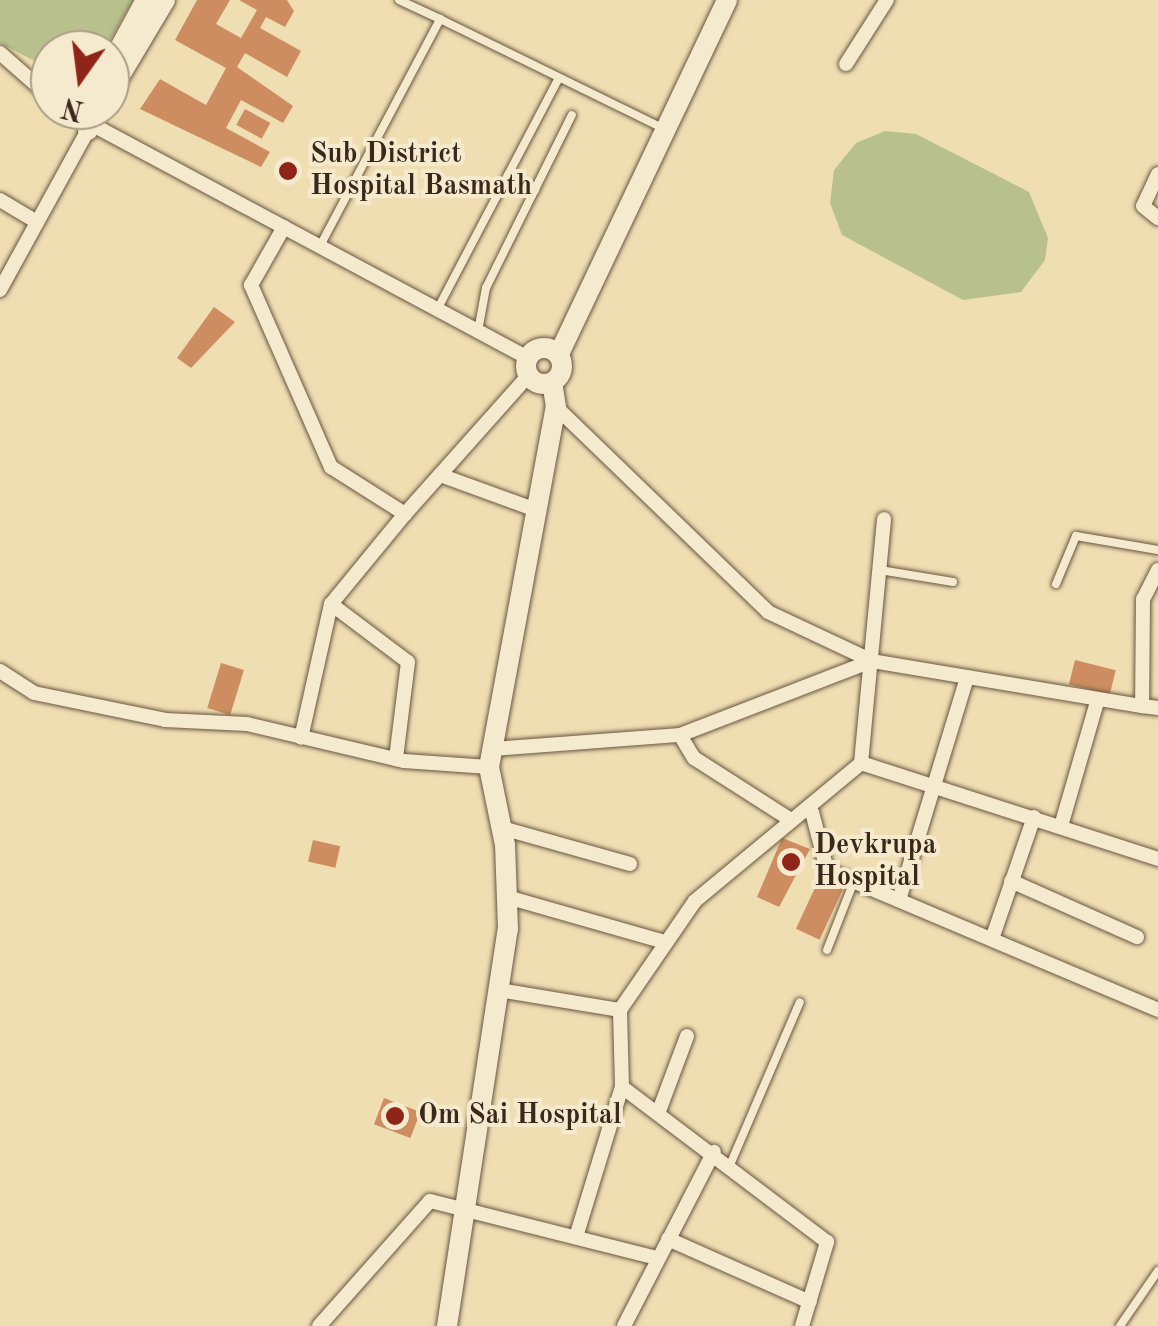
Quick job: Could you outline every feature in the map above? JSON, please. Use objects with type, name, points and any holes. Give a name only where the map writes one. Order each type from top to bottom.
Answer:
[{"type":"main road","points":[[130,30],[146,0]]},
{"type":"main road","points":[[130,59],[165,0]]},
{"type":"main road","points":[[447,1326],[470,1208],[500,990],[507,898],[491,758],[556,406],[552,382],[559,354],[727,0]]},
{"type":"main road","points":[[552,382],[528,366],[542,348],[559,354]]},
{"type":"street","points":[[846,64],[887,0]]},
{"type":"street","points":[[0,53],[30,79]]},
{"type":"street","points":[[0,290],[87,130]]},
{"type":"street","points":[[110,130],[478,331],[528,366],[331,604],[300,738]]},
{"type":"street","points":[[1158,174],[1143,206],[1158,218]]},
{"type":"street","points":[[0,200],[37,222]]},
{"type":"street","points":[[284,227],[251,285],[331,467],[406,514]]},
{"type":"street","points":[[556,406],[768,612],[872,661],[1158,708]]},
{"type":"street","points":[[440,475],[536,510]]},
{"type":"street","points":[[576,1237],[622,1087],[620,1010],[696,901],[788,818],[812,812],[861,763],[884,519]]},
{"type":"street","points":[[1142,706],[1143,600],[1157,575]]},
{"type":"street","points":[[331,604],[408,662],[396,759]]},
{"type":"street","points":[[0,671],[34,693],[300,738],[396,759],[491,758],[680,735],[872,661]]},
{"type":"street","points":[[899,900],[940,785],[967,677]]},
{"type":"street","points":[[1062,826],[1098,699]]},
{"type":"street","points":[[680,735],[694,758],[788,818]]},
{"type":"street","points":[[861,763],[940,785],[1158,859]]},
{"type":"street","points":[[812,812],[823,866],[1158,1010]]},
{"type":"street","points":[[992,939],[1034,817]]},
{"type":"street","points":[[502,828],[630,864]]},
{"type":"street","points":[[1012,881],[1137,937]]},
{"type":"street","points":[[507,898],[665,942]]},
{"type":"street","points":[[500,990],[620,1010]]},
{"type":"street","points":[[659,1111],[687,1036]]},
{"type":"street","points":[[622,1087],[730,1164],[826,1242],[802,1326]]},
{"type":"street","points":[[624,1326],[714,1152]]},
{"type":"street","points":[[318,1326],[430,1201],[657,1258]]},
{"type":"street","points":[[668,1239],[810,1302]]},
{"type":"lane","points":[[398,0],[666,130]]},
{"type":"lane","points":[[320,246],[440,20]]},
{"type":"lane","points":[[437,310],[559,78]]},
{"type":"lane","points":[[478,331],[486,288],[572,115]]},
{"type":"lane","points":[[508,175],[535,190]]},
{"type":"lane","points":[[1056,584],[1076,536],[1158,550]]},
{"type":"lane","points":[[880,570],[954,582]]},
{"type":"lane","points":[[827,950],[854,881]]},
{"type":"lane","points":[[730,1164],[800,1002]]},
{"type":"lane","points":[[1120,1326],[1158,1271]]},
{"type":"green space","points":[[0,0],[133,0],[116,30],[30,30],[30,59],[0,43]]},
{"type":"green space","points":[[885,131],[916,134],[1029,192],[1048,238],[1045,260],[1021,292],[963,300],[842,235],[830,203],[834,170],[856,143]]},
{"type":"building","points":[[197,0],[230,0],[216,24],[241,38],[257,10],[239,0],[287,0],[294,11],[285,27],[266,17],[260,28],[301,51],[287,77],[245,53],[237,67],[293,106],[283,123],[241,100],[226,128],[270,152],[261,167],[140,109],[160,79],[206,105],[226,68],[175,40]]},
{"type":"building","points":[[245,109],[270,123],[262,139],[236,125]]},
{"type":"building","points":[[214,307],[235,322],[191,368],[177,358]]},
{"type":"building","points":[[1075,660],[1116,670],[1110,694],[1069,684]]},
{"type":"building","points":[[221,663],[244,670],[230,715],[207,708]]},
{"type":"building","points":[[782,838],[810,849],[779,907],[757,897]]},
{"type":"building","points":[[313,840],[340,846],[335,868],[308,861]]},
{"type":"building","points":[[820,877],[844,888],[819,940],[796,929]]},
{"type":"building","points":[[384,1098],[420,1112],[410,1138],[374,1124]]},
{"type":"place","name":"Sub District Hospital Basmath","points":[[288,171]]},
{"type":"place","name":"Devkrupa Hospital","points":[[791,862]]},
{"type":"place","name":"Om Sai Hospital","points":[[395,1116]]}]
